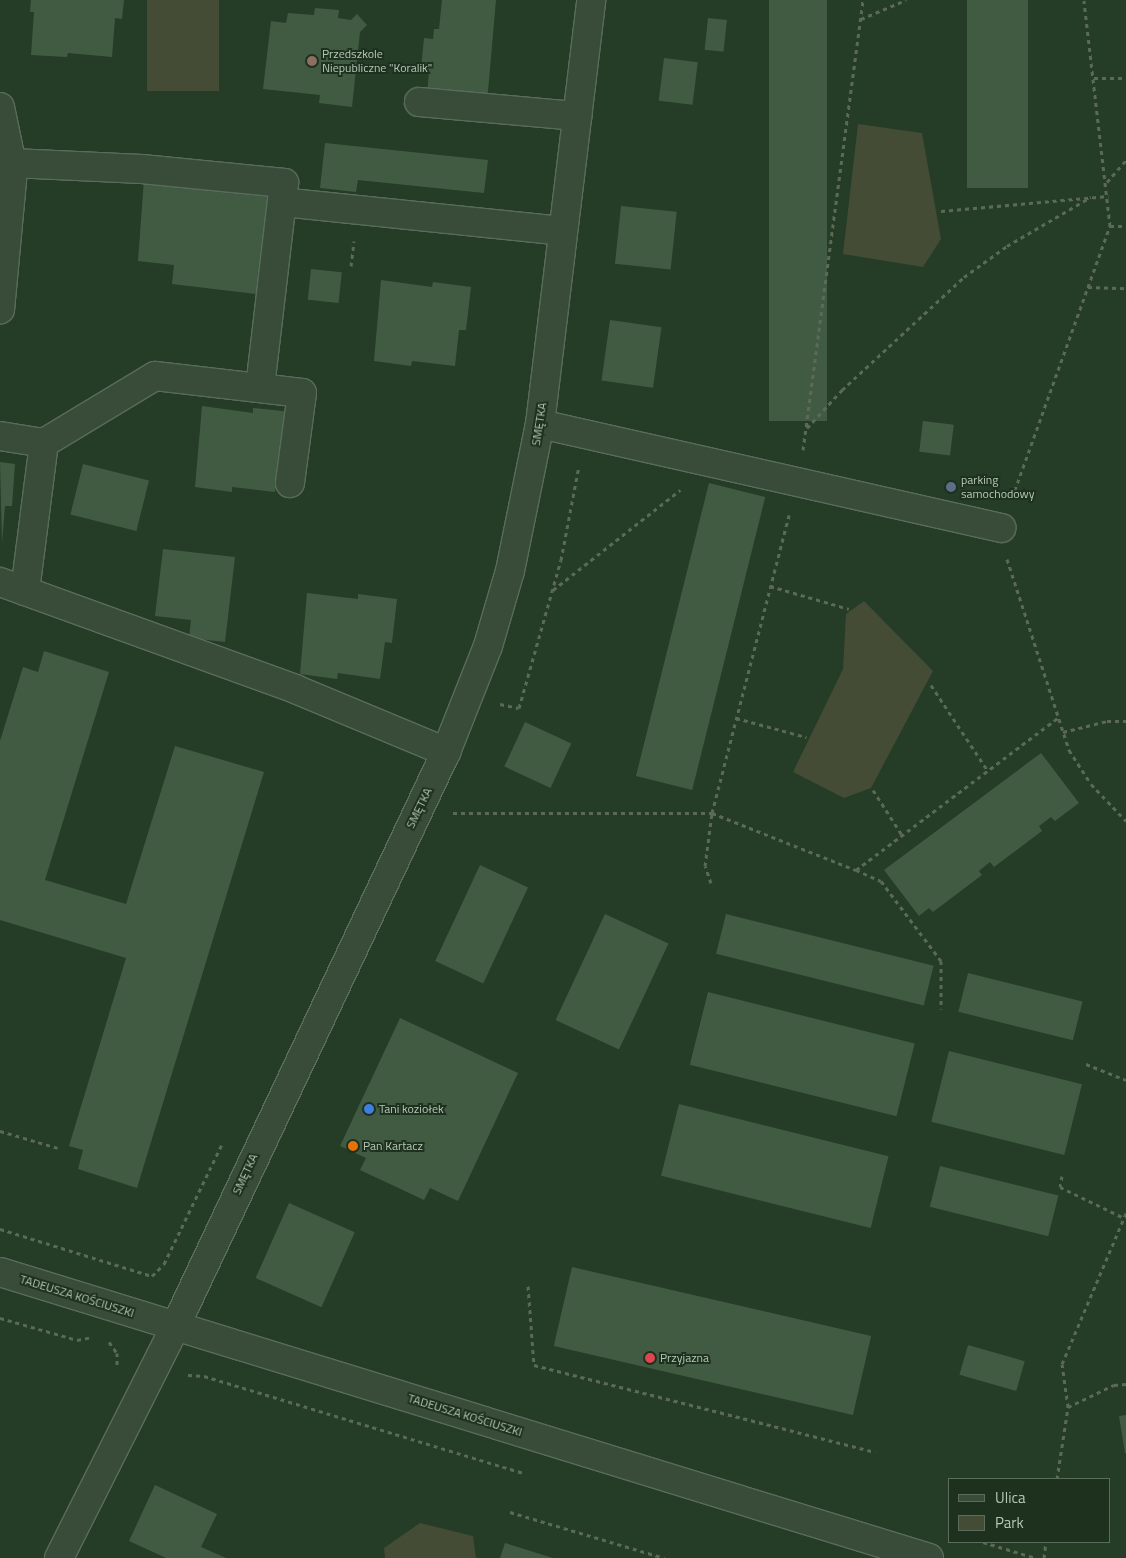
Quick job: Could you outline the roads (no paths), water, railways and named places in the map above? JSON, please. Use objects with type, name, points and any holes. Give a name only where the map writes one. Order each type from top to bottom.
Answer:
[{"type":"street","name":"SMĘTKA","points":[[59,1558],[176,1325],[446,752],[488,646],[510,571],[540,424],[590,0]]},
{"type":"street","points":[[419,102],[577,116]]},
{"type":"street","points":[[0,107],[6,165],[12,195],[0,309]]},
{"type":"street","points":[[6,165],[142,169],[284,184],[260,388]]},
{"type":"street","points":[[282,202],[563,231]]},
{"type":"street","points":[[0,436],[44,443],[156,376],[302,393],[290,483]]},
{"type":"street","points":[[540,424],[716,462],[1001,528]]},
{"type":"street","points":[[26,591],[44,443]]},
{"type":"street","points":[[0,582],[295,689],[446,752]]},
{"type":"street","name":"TADEUSZA KOŚCIUSZKI","points":[[0,1272],[929,1558]]},
{"type":"place","name":"Przedszkole Niepubliczne \"Koralik\"","points":[[312,61]]},
{"type":"place","name":"parking samochodowy","points":[[951,487]]},
{"type":"place","name":"Tani koziołek","points":[[369,1109]]},
{"type":"place","name":"Pan Kartacz","points":[[353,1146]]},
{"type":"place","name":"Przyjazna","points":[[650,1358]]}]
